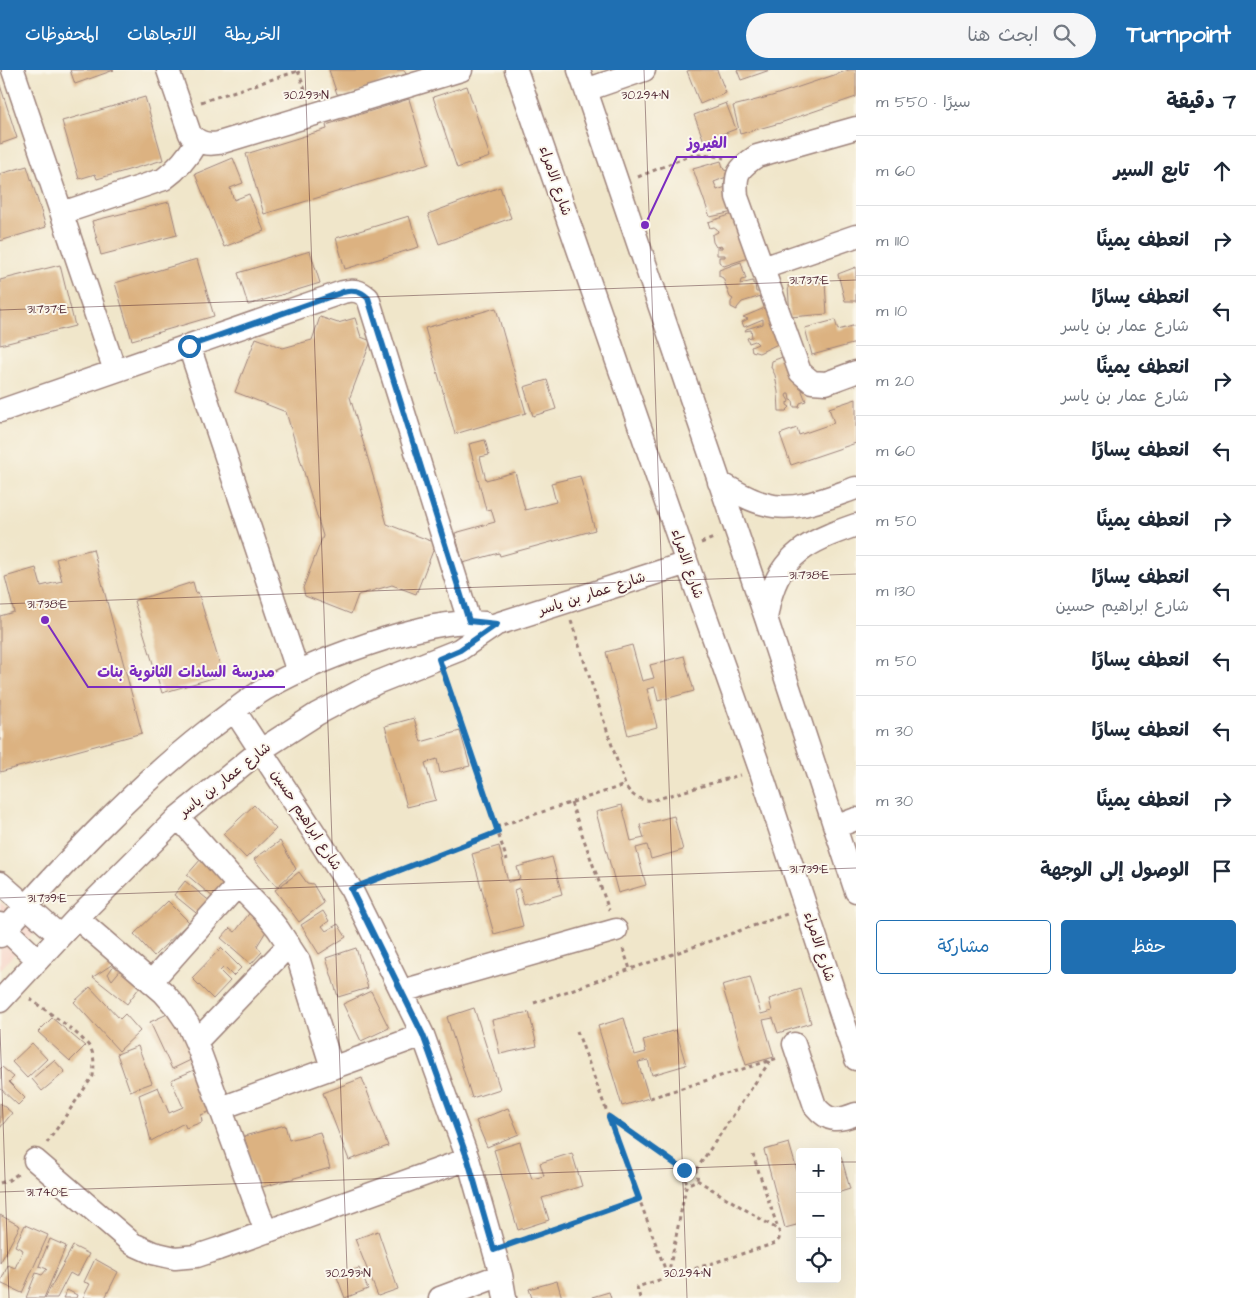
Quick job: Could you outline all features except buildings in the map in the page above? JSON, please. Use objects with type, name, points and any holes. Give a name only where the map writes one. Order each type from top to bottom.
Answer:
[{"type":"street","points":[[13,70],[115,371]]},
{"type":"street","points":[[169,70],[190,134],[197,141],[208,145],[461,70]]},
{"type":"street","name":"شارع الامراء","points":[[516,70],[684,556],[760,769],[856,1059]]},
{"type":"street","points":[[644,70],[583,80],[766,618],[856,891]]},
{"type":"street","points":[[856,128],[757,156],[742,165],[735,180],[737,197],[800,372],[812,382],[826,383],[856,372]]},
{"type":"street","points":[[62,213],[164,179],[178,169],[189,156],[197,141]]},
{"type":"street","points":[[763,268],[856,236]]},
{"type":"street","points":[[0,411],[352,290],[361,292],[368,298],[469,621]]},
{"type":"street","points":[[189,346],[298,672]]},
{"type":"street","points":[[719,482],[742,495],[766,505],[791,507],[816,502],[856,488]]},
{"type":"street","points":[[816,502],[814,511],[816,521],[820,529],[827,535]]},
{"type":"street","points":[[766,618],[772,590],[784,566],[803,547],[827,535],[856,525]]},
{"type":"street","name":"شارع عمار بن ياسر","points":[[7,994],[77,918],[178,817],[261,750],[317,714],[376,683],[460,650],[497,624],[565,602],[684,556]]},
{"type":"street","name":"شارع عمار بن ياسر","points":[[2,930],[103,824],[145,784],[234,710],[265,689],[353,648],[410,631],[469,621],[497,624]]},
{"type":"street","name":"شارع ابراهيم حسين","points":[[234,710],[351,889],[423,1035],[468,1160],[501,1275],[504,1298]]},
{"type":"street","points":[[178,817],[266,914],[289,945],[302,969],[332,1068]]},
{"type":"street","points":[[835,827],[856,819]]},
{"type":"street","points":[[0,883],[60,936]]},
{"type":"street","points":[[151,982],[238,885]]},
{"type":"street","points":[[77,918],[151,982],[177,1008],[196,1042],[266,1232]]},
{"type":"street","points":[[2,930],[38,960]]},
{"type":"street","points":[[402,991],[616,930]]},
{"type":"street","points":[[196,1042],[289,945]]},
{"type":"street","points":[[221,1108],[423,1035]]},
{"type":"street","points":[[795,1048],[815,1106],[822,1114],[831,1119],[841,1119],[856,1114]]},
{"type":"street","points":[[35,1160],[133,1244],[153,1253],[175,1258],[197,1256],[468,1160]]},
{"type":"street","points":[[440,1298],[501,1275]]},
{"type":"path","points":[[181,108],[298,72]]},
{"type":"path","points":[[619,185],[691,155],[709,155],[726,158],[742,165]]},
{"type":"path","points":[[684,556],[736,531]]},
{"type":"path","points":[[565,602],[629,793],[645,801],[760,769]]},
{"type":"path","points":[[439,659],[508,860]]},
{"type":"path","points":[[496,827],[625,785]]},
{"type":"path","points":[[570,803],[630,969]]},
{"type":"path","points":[[351,889],[498,832]]},
{"type":"path","points":[[534,1003],[807,908]]},
{"type":"path","points":[[7,994],[84,1040],[92,1051],[95,1063],[93,1076],[35,1160]]},
{"type":"path","points":[[578,1031],[668,1278]]},
{"type":"path","points":[[650,1098],[770,1060],[795,1048]]},
{"type":"path","points":[[684,1170],[682,1177],[687,1182],[691,1183],[696,1180],[698,1173],[696,1170],[770,1060]]},
{"type":"path","points":[[609,1117],[684,1170]]},
{"type":"path","points":[[640,1298],[637,1287],[772,1245],[779,1239],[778,1229],[753,1155]]},
{"type":"path","points":[[684,1170],[688,1168],[696,1170]]},
{"type":"path","points":[[696,1180],[778,1229]]},
{"type":"path","points":[[668,1278],[687,1182]]},
{"type":"path","points":[[494,1250],[639,1199]]},
{"type":"shaded area","points":[[0,902],[35,931],[0,970]]},
{"type":"place","name":"الفيروز","points":[[645,225]]},
{"type":"place","name":"مدرسة السادات الثانوية بنات","points":[[45,620]]},
{"type":"route","points":[[189,346],[343,292],[352,290],[361,292],[368,298],[469,621],[497,624],[460,650],[439,659],[498,832],[351,889],[423,1035],[468,1160],[494,1250],[639,1199],[609,1117],[684,1170]]}]
